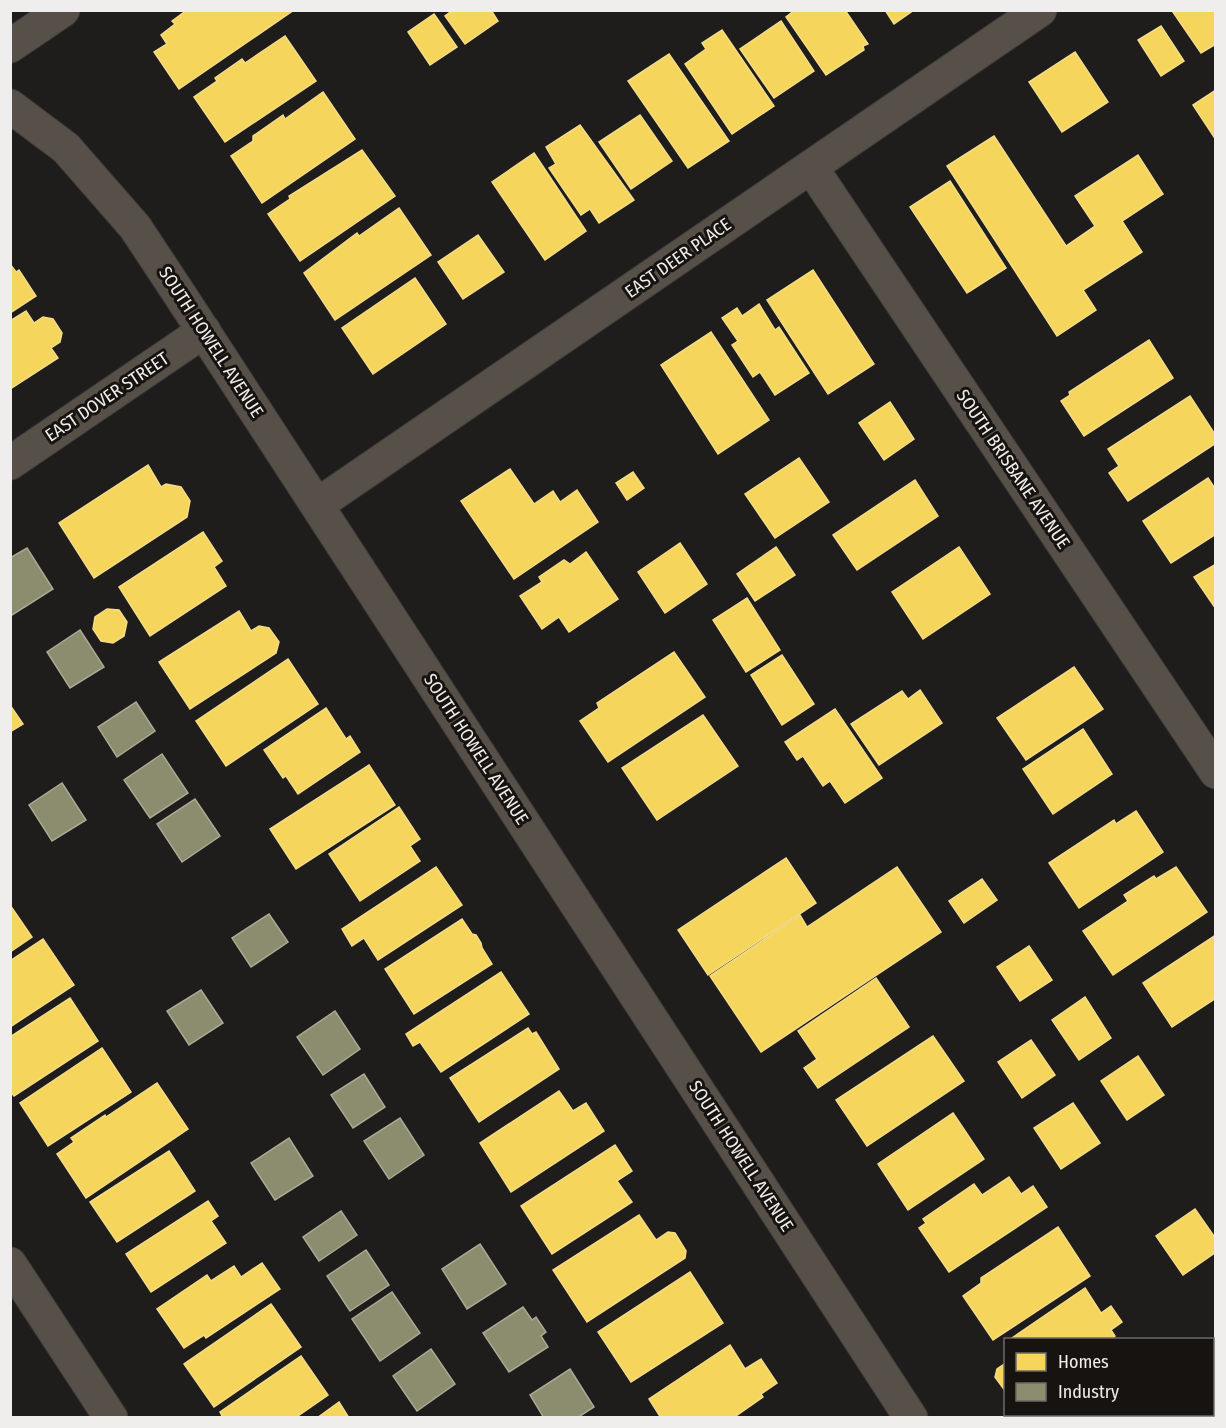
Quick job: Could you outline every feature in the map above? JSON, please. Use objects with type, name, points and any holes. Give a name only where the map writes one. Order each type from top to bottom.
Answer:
[{"type":"street","points":[[10,46],[63,10]]},
{"type":"street","name":"EAST DEER PLACE","points":[[317,505],[1040,10]]},
{"type":"street","name":"SOUTH HOWELL AVENUE","points":[[10,106],[66,148],[135,227],[911,1418]]},
{"type":"street","name":"SOUTH BRISBANE AVENUE","points":[[811,167],[1215,772]]},
{"type":"street","name":"EAST DOVER STREET","points":[[10,463],[204,331]]},
{"type":"street","points":[[10,1264],[111,1418]]},
{"type":"building: Homes","points":[[187,10],[294,10],[179,89],[154,52],[167,44],[161,35],[175,24],[172,21]]},
{"type":"building: Homes","points":[[453,10],[491,10],[498,21],[465,44],[445,16]]},
{"type":"building: Homes","points":[[795,10],[845,10],[868,44],[863,46],[864,50],[826,75],[786,17]]},
{"type":"building: Homes","points":[[885,10],[914,10],[894,24]]},
{"type":"building: Homes","points":[[1175,10],[1216,10],[1216,44],[1201,53],[1173,12]]},
{"type":"building: Homes","points":[[434,14],[457,47],[430,65],[408,32]]},
{"type":"building: Homes","points":[[781,21],[814,71],[774,98],[740,49]]},
{"type":"building: Homes","points":[[1161,26],[1184,61],[1161,76],[1138,40]]},
{"type":"building: Homes","points":[[722,30],[774,106],[732,134],[685,64],[706,49],[702,43]]},
{"type":"building: Homes","points":[[285,36],[316,81],[225,142],[194,97],[217,81],[215,78],[242,59],[245,63]]},
{"type":"building: Homes","points":[[1075,52],[1108,102],[1062,132],[1029,82]]},
{"type":"building: Homes","points":[[669,54],[729,141],[688,168],[628,81]]},
{"type":"building: Homes","points":[[1216,90],[1216,140],[1193,105]]},
{"type":"building: Homes","points":[[323,92],[355,139],[262,203],[231,156],[253,141],[253,136],[283,115],[285,119]]},
{"type":"building: Homes","points":[[640,115],[672,161],[631,189],[599,142]]},
{"type":"building: Homes","points":[[580,125],[634,200],[599,223],[590,209],[581,215],[549,168],[556,164],[546,147]]},
{"type":"building: Homes","points":[[994,136],[1066,246],[1095,226],[1075,196],[1138,155],[1163,194],[1122,221],[1142,252],[1083,290],[1096,310],[1057,336],[947,166]]},
{"type":"building: Homes","points":[[362,150],[395,196],[300,261],[268,214],[290,199],[289,196]]},
{"type":"building: Homes","points":[[534,153],[586,231],[545,260],[492,182]]},
{"type":"building: Homes","points":[[950,181],[1006,268],[967,293],[910,207]]},
{"type":"building: Homes","points":[[399,208],[431,255],[335,320],[304,273],[357,233],[359,236]]},
{"type":"building: Homes","points":[[478,235],[504,272],[463,299],[438,262]]},
{"type":"building: Homes","points":[[10,264],[16,272],[19,270],[36,296],[10,313]]},
{"type":"building: Homes","points":[[813,270],[874,364],[828,394],[767,300]]},
{"type":"building: Homes","points":[[415,278],[446,324],[373,374],[342,328]]},
{"type":"building: Homes","points":[[759,304],[775,330],[779,327],[809,373],[775,395],[760,372],[753,377],[732,345],[738,341],[722,318],[737,308],[742,316]]},
{"type":"building: Homes","points":[[26,311],[34,323],[43,317],[53,319],[62,333],[60,342],[51,348],[58,358],[10,389],[10,321]]},
{"type":"building: Homes","points":[[711,332],[769,420],[718,454],[661,365]]},
{"type":"building: Homes","points":[[1149,340],[1173,378],[1084,436],[1061,401],[1070,395],[1069,392]]},
{"type":"building: Homes","points":[[1190,396],[1216,436],[1216,443],[1128,501],[1109,473],[1119,466],[1108,449]]},
{"type":"building: Homes","points":[[890,402],[914,439],[884,460],[859,423]]},
{"type":"building: Homes","points":[[799,458],[829,502],[775,538],[745,494]]},
{"type":"building: Homes","points":[[148,465],[161,487],[166,484],[181,487],[190,501],[187,517],[94,578],[59,523]]},
{"type":"building: Homes","points":[[510,469],[534,504],[553,491],[560,502],[577,490],[598,522],[514,579],[461,501]]},
{"type":"building: Homes","points":[[633,472],[644,488],[627,500],[616,483]]},
{"type":"building: Homes","points":[[1208,478],[1216,490],[1216,534],[1171,563],[1143,521]]},
{"type":"building: Homes","points":[[915,480],[938,516],[857,570],[833,535]]},
{"type":"building: Homes","points":[[203,532],[222,561],[214,567],[226,586],[150,636],[119,587]]},
{"type":"building: Homes","points":[[680,543],[707,584],[665,613],[638,572]]},
{"type":"building: Homes","points":[[776,547],[795,575],[755,601],[737,574]]},
{"type":"building: Homes","points":[[959,547],[990,594],[923,639],[892,592]]},
{"type":"building: Homes","points":[[586,552],[618,599],[569,632],[559,617],[542,629],[520,596],[542,582],[539,577],[564,560],[570,564]]},
{"type":"building: Homes","points":[[1216,564],[1216,609],[1194,577]]},
{"type":"building: Homes","points":[[747,598],[780,650],[746,672],[713,620]]},
{"type":"building: Homes","points":[[107,609],[119,610],[127,622],[124,636],[113,643],[101,641],[93,629],[95,617]]},
{"type":"building: Homes","points":[[239,611],[251,631],[259,626],[269,628],[279,642],[276,653],[190,709],[159,662]]},
{"type":"building: Homes","points":[[674,652],[705,697],[608,762],[580,721],[599,708],[597,703]]},
{"type":"building: Homes","points":[[782,655],[814,704],[782,725],[751,675]]},
{"type":"building: Homes","points":[[288,659],[318,704],[226,766],[196,721]]},
{"type":"building: Homes","points":[[1074,667],[1103,709],[1026,760],[997,718]]},
{"type":"building: Homes","points":[[920,690],[942,723],[879,765],[851,724],[902,691],[908,699]]},
{"type":"building: Homes","points":[[10,705],[23,724],[10,732]]},
{"type":"building: Homes","points":[[326,708],[346,739],[350,736],[360,752],[298,794],[286,776],[283,778],[264,750]]},
{"type":"building: Homes","points":[[835,709],[882,778],[845,803],[830,781],[823,786],[803,756],[797,760],[785,742]]},
{"type":"building: Homes","points":[[703,715],[738,766],[657,820],[622,768]]},
{"type":"building: Homes","points":[[1083,729],[1112,774],[1053,814],[1023,769]]},
{"type":"building: Homes","points":[[369,765],[395,805],[296,869],[270,829]]},
{"type":"building: Homes","points":[[399,807],[420,839],[410,846],[420,861],[360,901],[329,854]]},
{"type":"building: Homes","points":[[1136,811],[1163,852],[1079,908],[1049,863],[1114,820],[1116,824]]},
{"type":"building: Homes","points":[[786,858],[816,903],[708,975],[678,930]]},
{"type":"building: Homes","points":[[436,867],[462,905],[378,960],[364,938],[352,946],[342,929]]},
{"type":"building: Homes","points":[[897,867],[941,932],[761,1052],[710,976],[800,915],[807,927]]},
{"type":"building: Homes","points":[[1176,867],[1207,912],[1113,975],[1083,931],[1128,901],[1124,895],[1154,876],[1156,879]]},
{"type":"building: Homes","points":[[982,879],[997,900],[964,923],[949,901]]},
{"type":"building: Homes","points":[[10,905],[32,937],[10,952]]},
{"type":"building: Homes","points":[[462,919],[472,934],[476,935],[492,964],[414,1014],[385,969]]},
{"type":"building: Homes","points":[[1216,935],[1216,998],[1172,1027],[1143,983]]},
{"type":"building: Homes","points":[[43,939],[74,985],[10,1027],[10,961]]},
{"type":"building: Homes","points":[[1029,946],[1052,980],[1020,1001],[997,967]]},
{"type":"building: Homes","points":[[501,972],[529,1014],[441,1072],[420,1042],[413,1046],[406,1034]]},
{"type":"building: Homes","points":[[876,978],[909,1027],[818,1088],[804,1068],[817,1059],[798,1031]]},
{"type":"building: Homes","points":[[1085,997],[1111,1038],[1079,1060],[1052,1020]]},
{"type":"building: Homes","points":[[70,998],[98,1041],[14,1096],[10,1091],[10,1037]]},
{"type":"building: Homes","points":[[528,1028],[532,1034],[536,1032],[559,1069],[479,1122],[450,1078]]},
{"type":"building: Homes","points":[[933,1036],[964,1081],[867,1146],[836,1100]]},
{"type":"building: Homes","points":[[1031,1040],[1055,1075],[1022,1098],[998,1062]]},
{"type":"building: Homes","points":[[102,1048],[131,1092],[48,1146],[20,1103]]},
{"type":"building: Homes","points":[[1138,1056],[1164,1095],[1127,1120],[1101,1081]]},
{"type":"building: Homes","points":[[157,1083],[188,1129],[86,1198],[57,1154],[74,1142],[71,1138]]},
{"type":"building: Homes","points":[[559,1091],[573,1111],[586,1103],[604,1131],[511,1192],[480,1143]]},
{"type":"building: Homes","points":[[1073,1103],[1100,1143],[1061,1169],[1034,1128]]},
{"type":"building: Homes","points":[[953,1113],[984,1159],[908,1210],[878,1164]]},
{"type":"building: Homes","points":[[615,1145],[632,1171],[617,1181],[632,1202],[552,1254],[521,1206]]},
{"type":"building: Homes","points":[[169,1151],[195,1191],[117,1242],[90,1202]]},
{"type":"building: Homes","points":[[1009,1177],[1021,1194],[1033,1186],[1047,1207],[949,1272],[919,1228],[926,1223],[923,1219],[974,1184],[982,1195]]},
{"type":"building: Homes","points":[[208,1201],[218,1216],[211,1221],[226,1243],[151,1292],[126,1254]]},
{"type":"building: Homes","points":[[1195,1209],[1216,1239],[1216,1252],[1183,1275],[1156,1236]]},
{"type":"building: Homes","points":[[639,1215],[656,1240],[668,1232],[675,1233],[686,1251],[685,1258],[587,1322],[553,1270]]},
{"type":"building: Homes","points":[[1058,1227],[1090,1276],[993,1340],[963,1296],[981,1283],[981,1278]]},
{"type":"building: Homes","points":[[262,1263],[280,1289],[206,1338],[204,1335],[184,1348],[157,1309],[207,1275],[211,1281],[234,1266],[241,1277]]},
{"type":"building: Homes","points":[[690,1272],[723,1323],[631,1382],[598,1332]]},
{"type":"building: Homes","points":[[1085,1288],[1101,1313],[1111,1306],[1122,1322],[1111,1330],[1115,1336],[1112,1338],[1012,1338]]},
{"type":"building: Homes","points":[[271,1304],[301,1347],[214,1407],[184,1364]]},
{"type":"building: Homes","points":[[730,1345],[745,1369],[761,1359],[777,1383],[761,1394],[763,1397],[733,1418],[661,1418],[649,1399]]},
{"type":"building: Homes","points":[[301,1356],[328,1395],[295,1418],[223,1418],[220,1412]]},
{"type":"building: Homes","points":[[1004,1364],[1004,1389],[995,1377],[997,1369]]},
{"type":"building: Homes","points":[[339,1402],[349,1418],[317,1418]]},
{"type":"building: Homes","points":[[1047,1416],[1152,1416],[1149,1418],[1048,1418]]},
{"type":"building: Industry","points":[[27,548],[53,589],[12,615],[10,613],[10,558]]},
{"type":"building: Industry","points":[[80,630],[104,667],[70,688],[47,652]]},
{"type":"building: Industry","points":[[136,702],[155,731],[117,757],[98,727]]},
{"type":"building: Industry","points":[[162,754],[188,793],[150,818],[124,780]]},
{"type":"building: Industry","points":[[62,783],[86,820],[52,841],[29,805]]},
{"type":"building: Industry","points":[[195,799],[220,836],[182,862],[157,824]]},
{"type":"building: Industry","points":[[269,914],[288,942],[251,967],[232,938]]},
{"type":"building: Industry","points":[[201,990],[223,1023],[189,1045],[167,1011]]},
{"type":"building: Industry","points":[[335,1011],[360,1049],[323,1075],[297,1037]]},
{"type":"building: Industry","points":[[364,1074],[385,1107],[353,1128],[331,1095]]},
{"type":"building: Industry","points":[[400,1118],[424,1155],[389,1179],[364,1141]]},
{"type":"building: Industry","points":[[289,1138],[313,1176],[275,1200],[251,1163]]},
{"type":"building: Industry","points":[[341,1211],[357,1235],[319,1261],[303,1237]]},
{"type":"building: Industry","points":[[480,1244],[506,1284],[467,1309],[442,1269]]},
{"type":"building: Industry","points":[[366,1250],[389,1285],[350,1311],[327,1276]]},
{"type":"building: Industry","points":[[392,1292],[420,1333],[380,1361],[352,1319]]},
{"type":"building: Industry","points":[[523,1307],[532,1320],[536,1317],[546,1332],[541,1336],[548,1347],[509,1372],[483,1333]]},
{"type":"building: Industry","points":[[431,1349],[455,1384],[417,1411],[393,1376]]},
{"type":"building: Industry","points":[[570,1369],[594,1407],[577,1418],[544,1418],[530,1395]]}]
